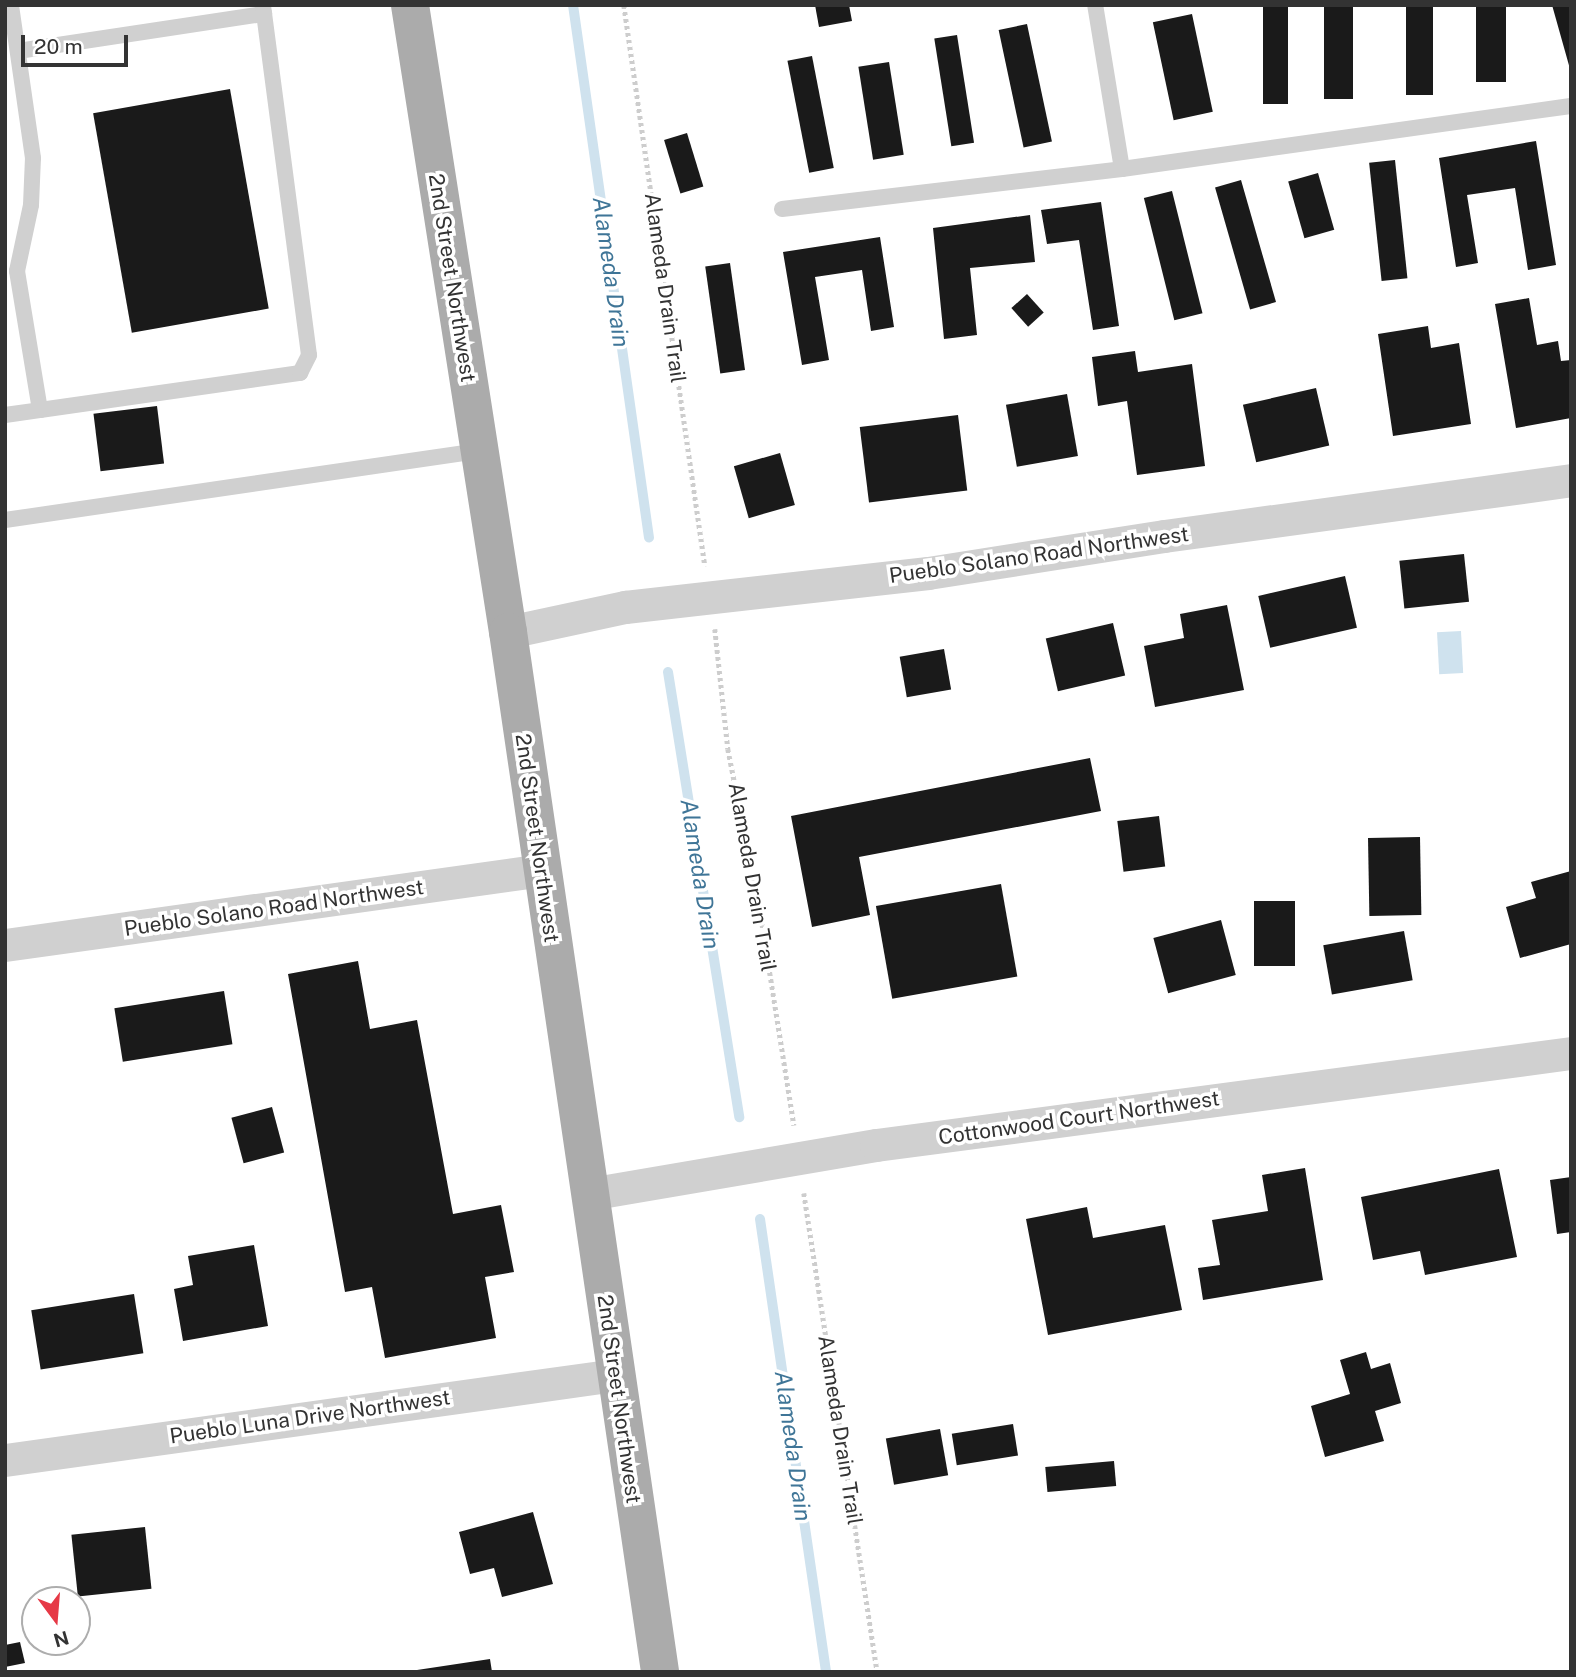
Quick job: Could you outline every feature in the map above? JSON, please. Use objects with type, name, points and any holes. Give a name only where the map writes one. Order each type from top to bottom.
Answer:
[{"type":"main road","name":"2nd Street Northwest","points":[[410,5],[508,632],[660,1672]]},
{"type":"street","name":"Pueblo Solano Road Northwest","points":[[508,632],[625,607],[928,573],[1164,536],[1571,480]]},
{"type":"street","name":"Pueblo Solano Road Northwest","points":[[5,945],[542,870]]},
{"type":"street","name":"Cottonwood Court Northwest","points":[[589,1194],[876,1145],[1571,1053]]},
{"type":"street","name":"Pueblo Luna Drive Northwest","points":[[5,1460],[615,1375]]},
{"type":"lane","points":[[11,5],[33,158],[30,205],[17,271],[40,410]]},
{"type":"lane","points":[[1095,5],[1122,169]]},
{"type":"lane","points":[[5,415],[300,373],[309,355],[263,10],[18,51]]},
{"type":"lane","points":[[782,209],[1122,169],[1571,106]]},
{"type":"lane","points":[[5,520],[479,451]]},
{"type":"path","name":"Alameda Drain Trail","points":[[624,5],[706,570]]},
{"type":"path","name":"Alameda Drain Trail","points":[[715,625],[728,749],[760,910],[794,1128]]},
{"type":"path","name":"Alameda Drain Trail","points":[[804,1189],[877,1672]]},
{"type":"water","points":[[1461,631],[1463,673],[1439,674],[1437,632]]},
{"type":"building","points":[[815,5],[849,5],[852,21],[819,27]]},
{"type":"building","points":[[1263,5],[1288,5],[1288,104],[1263,104]]},
{"type":"building","points":[[1324,5],[1353,5],[1353,99],[1324,99]]},
{"type":"building","points":[[1406,5],[1433,5],[1433,95],[1406,95]]},
{"type":"building","points":[[1476,5],[1506,5],[1506,82],[1476,82]]},
{"type":"building","points":[[1552,5],[1571,5],[1571,69],[1570,69]]},
{"type":"building","points":[[1192,14],[1213,112],[1174,120],[1153,22]]},
{"type":"building","points":[[1027,24],[1052,141],[1024,147],[999,30]]},
{"type":"building","points":[[957,35],[974,143],[951,146],[934,39]]},
{"type":"building","points":[[812,56],[834,168],[809,173],[787,61]]},
{"type":"building","points":[[889,62],[904,155],[873,160],[858,67]]},
{"type":"building","points":[[230,89],[269,309],[132,333],[93,113]]},
{"type":"building","points":[[687,133],[703,187],[680,194],[664,140]]},
{"type":"building","points":[[1536,141],[1556,265],[1528,270],[1515,188],[1467,195],[1478,263],[1456,267],[1439,158]]},
{"type":"building","points":[[1395,160],[1407,278],[1382,281],[1369,163]]},
{"type":"building","points":[[1318,173],[1334,230],[1304,238],[1288,182]]},
{"type":"building","points":[[1241,180],[1276,302],[1250,310],[1215,187]]},
{"type":"building","points":[[1172,191],[1202,313],[1174,320],[1144,198]]},
{"type":"building","points":[[1101,202],[1119,326],[1093,330],[1079,240],[1047,244],[1041,210]]},
{"type":"building","points":[[1030,215],[1035,262],[970,268],[977,335],[944,339],[933,228]]},
{"type":"building","points":[[880,237],[894,327],[871,331],[862,270],[815,277],[829,360],[802,365],[783,252]]},
{"type":"building","points":[[730,263],[745,370],[720,373],[705,266]]},
{"type":"building","points":[[1027,294],[1044,313],[1028,327],[1011,308]]},
{"type":"building","points":[[1529,298],[1537,345],[1558,341],[1561,361],[1571,360],[1571,418],[1516,428],[1495,304]]},
{"type":"building","points":[[1428,326],[1431,348],[1459,343],[1471,424],[1393,436],[1378,334]]},
{"type":"building","points":[[1135,351],[1138,372],[1192,364],[1205,466],[1137,475],[1127,401],[1098,406],[1092,357]]},
{"type":"building","points":[[1316,388],[1329,445],[1256,462],[1243,405]]},
{"type":"building","points":[[1067,394],[1078,456],[1017,467],[1006,405]]},
{"type":"building","points":[[157,406],[164,464],[101,471],[93,414]]},
{"type":"building","points":[[958,415],[967,490],[869,502],[860,427]]},
{"type":"building","points":[[780,453],[795,505],[749,518],[734,466]]},
{"type":"building","points":[[1464,554],[1469,602],[1404,609],[1399,561]]},
{"type":"building","points":[[1345,576],[1357,628],[1270,648],[1258,596]]},
{"type":"building","points":[[1227,605],[1244,690],[1155,707],[1144,646],[1184,638],[1180,614]]},
{"type":"building","points":[[1113,623],[1125,676],[1058,691],[1046,639]]},
{"type":"building","points":[[944,649],[951,689],[907,697],[900,657]]},
{"type":"building","points":[[1090,758],[1101,811],[859,857],[870,915],[812,927],[791,816]]},
{"type":"building","points":[[1159,816],[1165,867],[1124,872],[1117,821]]},
{"type":"building","points":[[1420,837],[1421,915],[1369,916],[1368,838]]},
{"type":"building","points":[[1571,871],[1571,944],[1520,958],[1506,907],[1536,898],[1531,882]]},
{"type":"building","points":[[1001,884],[1017,977],[892,999],[876,906]]},
{"type":"building","points":[[1254,901],[1295,901],[1295,966],[1254,966]]},
{"type":"building","points":[[1221,920],[1236,975],[1168,993],[1153,938]]},
{"type":"building","points":[[1404,931],[1413,980],[1332,994],[1323,945]]},
{"type":"building","points":[[358,961],[370,1029],[417,1020],[453,1214],[501,1205],[514,1272],[485,1277],[496,1338],[385,1358],[372,1287],[345,1292],[288,974]]},
{"type":"building","points":[[224,991],[232,1044],[123,1062],[114,1008]]},
{"type":"building","points":[[272,1107],[284,1152],[244,1163],[231,1118]]},
{"type":"building","points":[[1305,1168],[1323,1280],[1203,1300],[1198,1268],[1220,1265],[1212,1220],[1268,1211],[1262,1175]]},
{"type":"building","points":[[1499,1169],[1517,1257],[1425,1275],[1420,1251],[1373,1260],[1361,1197]]},
{"type":"building","points":[[1571,1177],[1571,1232],[1557,1234],[1550,1180]]},
{"type":"building","points":[[1087,1207],[1093,1238],[1165,1225],[1182,1310],[1048,1335],[1026,1219]]},
{"type":"building","points":[[254,1245],[268,1326],[183,1341],[174,1289],[193,1285],[188,1256]]},
{"type":"building","points":[[134,1294],[143,1353],[41,1370],[31,1310]]},
{"type":"building","points":[[1366,1352],[1371,1369],[1390,1363],[1401,1403],[1375,1411],[1384,1441],[1325,1457],[1311,1406],[1350,1394],[1340,1360]]},
{"type":"building","points":[[1013,1424],[1018,1456],[957,1465],[952,1434]]},
{"type":"building","points":[[940,1429],[948,1475],[894,1485],[886,1439]]},
{"type":"building","points":[[1114,1461],[1116,1486],[1047,1492],[1045,1467]]},
{"type":"building","points":[[533,1512],[553,1584],[502,1597],[494,1568],[470,1574],[459,1532]]},
{"type":"building","points":[[145,1527],[151,1589],[91,1595],[91,1586],[77,1586],[71,1535]]},
{"type":"building","points":[[20,1642],[21,1656],[25,1663],[5,1667],[5,1645]]},
{"type":"building","points":[[490,1659],[492,1672],[417,1672],[417,1670]]},
{"type":"waterway","name":"Alameda Drain","points":[[573,5],[649,538]]},
{"type":"waterway","name":"Alameda Drain","points":[[668,672],[739,1117]]},
{"type":"waterway","name":"Alameda Drain","points":[[760,1219],[826,1672]]}]
